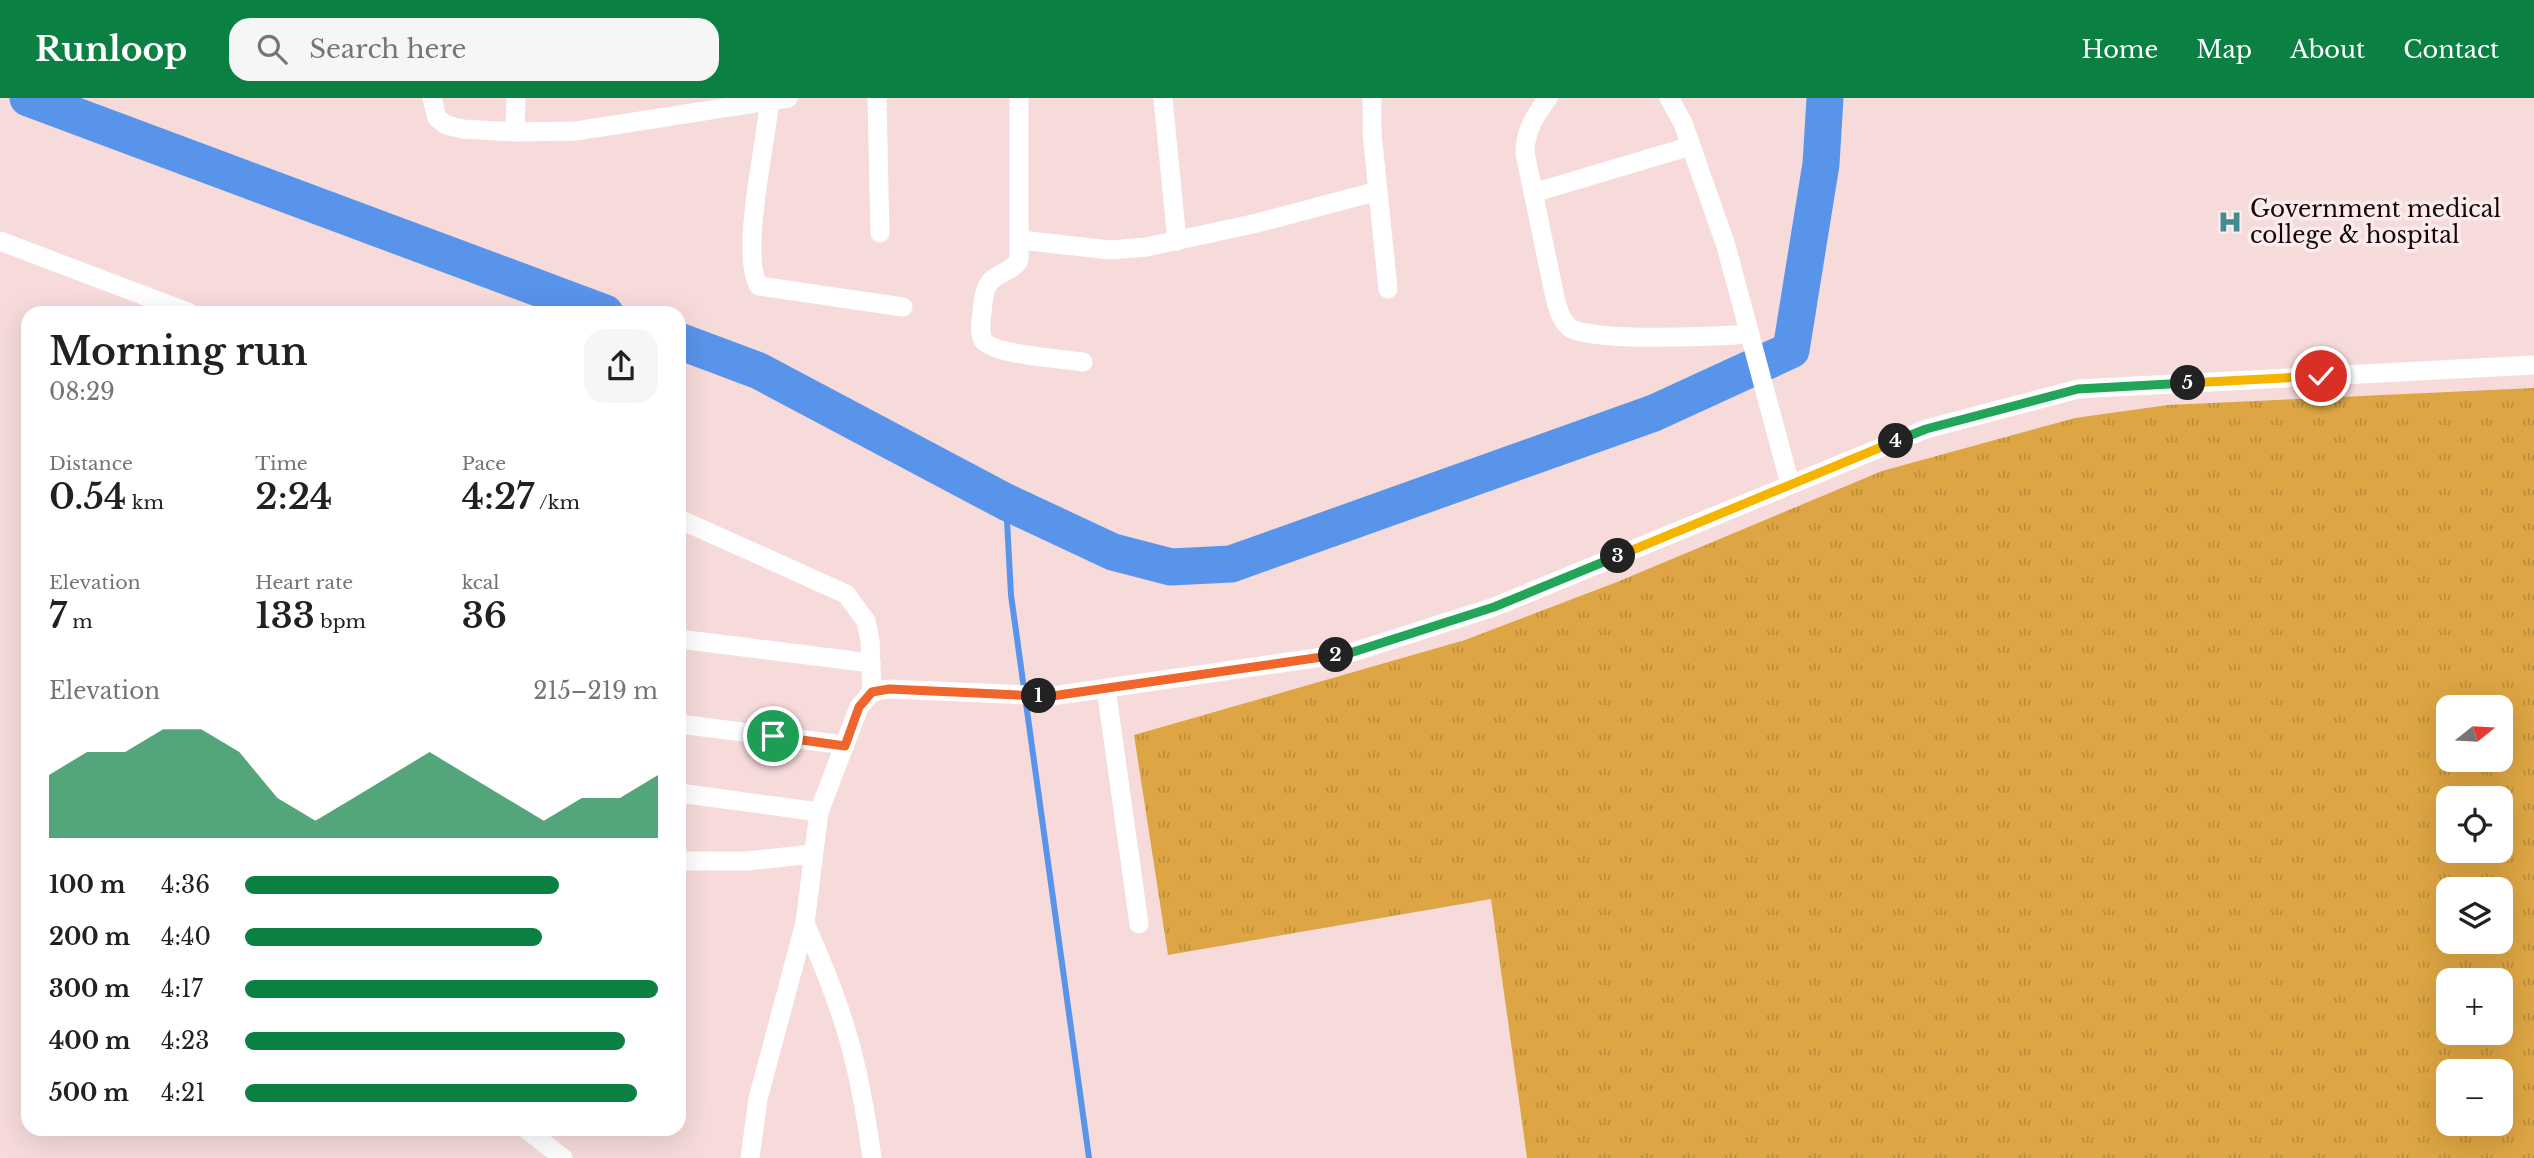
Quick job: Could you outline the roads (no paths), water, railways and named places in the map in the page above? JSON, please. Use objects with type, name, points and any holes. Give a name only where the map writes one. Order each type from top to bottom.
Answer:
[{"type":"street","points":[[432,98],[437,118],[446,125],[463,129],[515,132],[576,131],[776,99],[754,225],[751,265],[753,278],[759,286],[904,307]]},
{"type":"street","points":[[515,132],[516,98]]},
{"type":"street","points":[[877,98],[880,233]]},
{"type":"street","points":[[1019,98],[1019,260],[1015,267],[991,280],[986,288],[980,329],[984,340],[991,346],[1083,362]]},
{"type":"street","points":[[1163,98],[1177,241]]},
{"type":"street","points":[[1372,98],[1388,289]]},
{"type":"street","points":[[1548,98],[1532,120],[1525,138],[1525,153],[1559,314],[1569,326],[1592,334],[1753,341]]},
{"type":"street","points":[[1669,98],[1676,107],[1726,246],[1790,484]]},
{"type":"street","points":[[1533,193],[1691,146]]},
{"type":"street","points":[[1020,240],[1123,250],[1257,223],[1378,191]]},
{"type":"street","points":[[0,241],[172,306]]},
{"type":"street","points":[[750,1158],[758,1099],[805,923],[819,812],[859,707],[872,692],[889,689],[1052,696],[1350,653],[1494,607],[1926,429],[2078,389],[2534,365]]},
{"type":"street","points":[[686,522],[846,594],[866,621],[872,692]]},
{"type":"street","points":[[686,640],[871,663]]},
{"type":"street","points":[[1106,688],[1139,924]]},
{"type":"street","points":[[686,725],[845,746]]},
{"type":"street","points":[[686,794],[819,812]]},
{"type":"street","points":[[686,861],[727,862],[813,854]]},
{"type":"street","points":[[805,923],[836,997],[847,1032],[866,1114],[872,1158]]},
{"type":"street","points":[[535,1136],[563,1158]]},
{"type":"waterway","points":[[28,98],[586,306]]},
{"type":"waterway","points":[[686,344],[759,371],[1006,502],[1113,552],[1171,567],[1231,564],[1654,413],[1791,350],[1821,164],[1825,98]]},
{"type":"waterway","points":[[1006,502],[1011,595],[1089,1158]]},
{"type":"place","name":"Government medical college & hospital","points":[[2230,222]]}]
